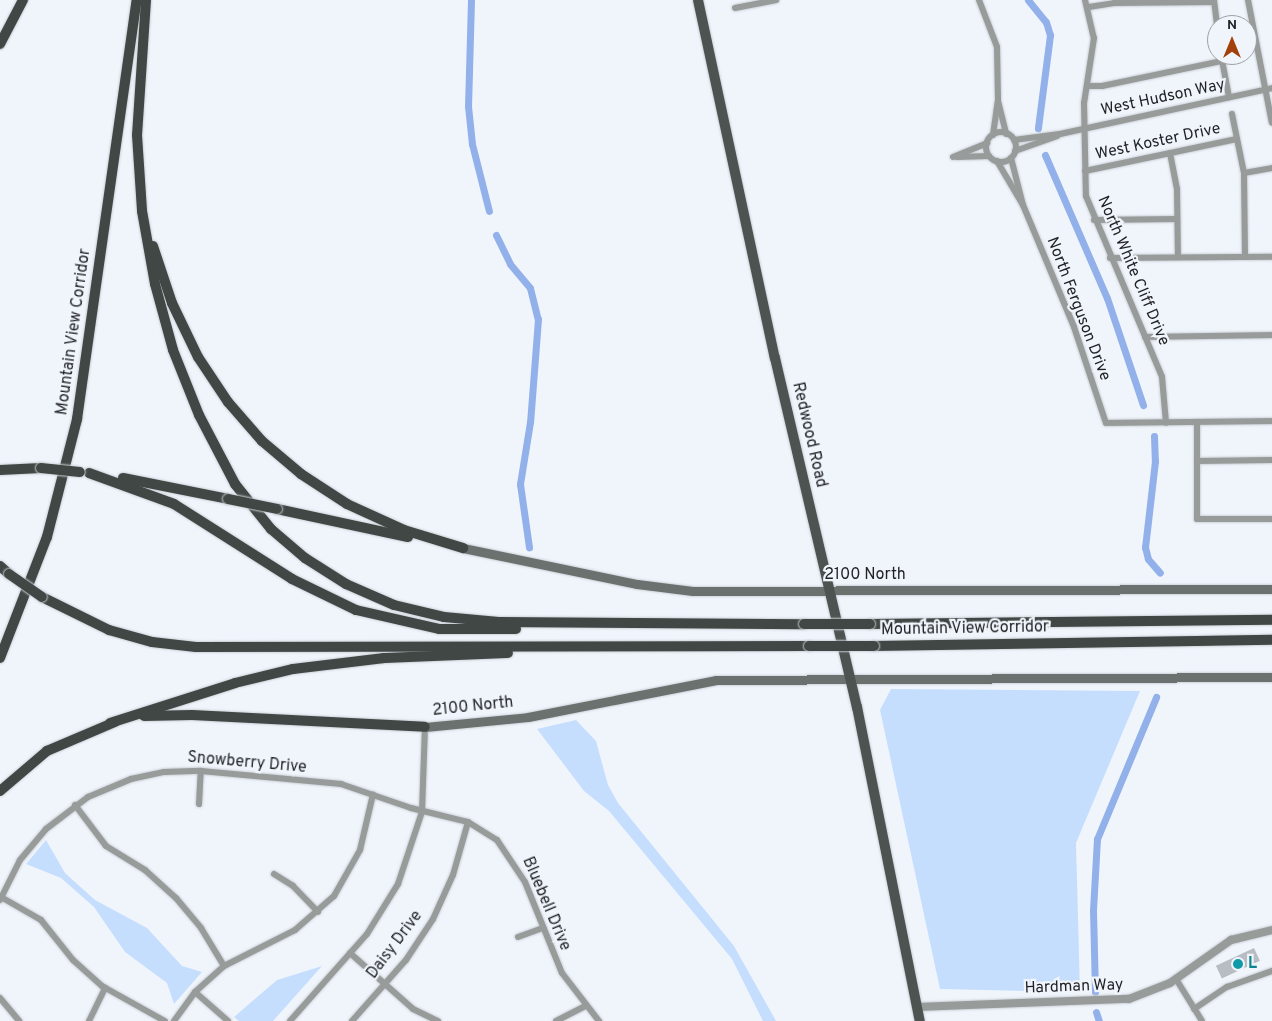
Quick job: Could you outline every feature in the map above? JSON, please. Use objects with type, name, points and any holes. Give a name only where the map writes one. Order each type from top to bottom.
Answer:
[{"type":"highway","points":[[0,34],[22,0]]},
{"type":"highway","points":[[0,44],[22,0]]},
{"type":"highway","name":"Mountain View Corridor","points":[[0,658],[47,537],[77,419],[137,0]]},
{"type":"highway","points":[[146,0],[138,88],[138,158],[150,260],[181,371],[228,473],[252,507],[282,539],[346,584],[427,614],[499,622],[680,624]]},
{"type":"highway","points":[[138,158],[153,245],[172,303],[198,357],[239,416],[287,464],[329,493],[385,522],[463,548]]},
{"type":"highway","points":[[0,470],[41,468],[85,472],[463,548]]},
{"type":"highway","points":[[85,472],[174,504],[307,588],[389,620],[456,630],[680,624]]},
{"type":"highway","points":[[0,566],[42,597],[109,630],[189,646],[658,646]]},
{"type":"highway","name":"Mountain View Corridor","points":[[680,624],[1272,620]]},
{"type":"highway","name":"Mountain View Corridor","points":[[658,646],[874,646],[1272,640]]},
{"type":"highway","points":[[0,791],[47,751],[110,723],[235,683],[320,665],[414,657],[658,646]]},
{"type":"highway","points":[[110,723],[176,714],[425,727]]},
{"type":"main road","name":"Redwood Road","points":[[698,0],[775,358],[851,679],[920,1021]]},
{"type":"main road","name":"2100 North","points":[[463,548],[673,589],[1272,589]]},
{"type":"main road","name":"2100 North","points":[[425,727],[528,717],[701,681],[1272,677]]},
{"type":"street","points":[[735,8],[776,0]]},
{"type":"street","points":[[979,0],[997,47],[998,101],[992,135],[987,143],[953,157],[989,156],[998,162],[1013,155],[1014,140],[1006,134],[998,101]]},
{"type":"street","name":"North White Cliff Drive","points":[[1085,0],[1088,7],[1094,45],[1084,103],[1087,128],[1086,196],[1094,220],[1164,382],[1166,423]]},
{"type":"street","points":[[1248,0],[1264,90],[1272,123]]},
{"type":"street","points":[[1088,7],[1114,3],[1214,1],[1216,15]]},
{"type":"street","points":[[1087,86],[1102,86],[1207,62]]},
{"type":"street","points":[[1223,65],[1229,97]]},
{"type":"street","name":"West Hudson Way","points":[[1014,140],[1060,134],[1272,88]]},
{"type":"street","points":[[1232,114],[1244,174],[1245,257]]},
{"type":"street","points":[[992,135],[1006,134]]},
{"type":"street","name":"West Hudson Way","points":[[1013,155],[1060,134]]},
{"type":"street","name":"West Koster Drive","points":[[1085,171],[1237,139]]},
{"type":"street","points":[[987,143],[989,156]]},
{"type":"street","points":[[1170,153],[1176,181],[1178,257]]},
{"type":"street","name":"North Ferguson Drive","points":[[1013,155],[1023,205]]},
{"type":"street","name":"North Ferguson Drive","points":[[998,162],[1023,205],[1074,327],[1106,423],[1166,423]]},
{"type":"street","points":[[1244,174],[1272,168]]},
{"type":"street","points":[[1094,220],[1177,219]]},
{"type":"street","points":[[1110,258],[1272,257]]},
{"type":"street","points":[[1145,336],[1272,335]]},
{"type":"street","points":[[1197,422],[1197,519],[1272,519]]},
{"type":"street","points":[[1166,423],[1272,422]]},
{"type":"street","points":[[1197,461],[1272,460]]},
{"type":"street","points":[[290,1021],[376,922],[398,884],[422,812],[425,727]]},
{"type":"street","points":[[199,804],[201,771]]},
{"type":"street","name":"Snowberry Drive","points":[[1,898],[28,849],[75,805],[104,789],[141,776],[201,771],[334,783],[373,794],[422,812]]},
{"type":"street","points":[[174,1021],[195,992],[224,966],[294,930],[318,912],[340,889],[356,860],[373,794]]},
{"type":"street","points":[[75,805],[106,846],[153,877],[185,907],[224,966]]},
{"type":"street","name":"Bluebell Drive","points":[[422,812],[468,822],[491,835],[508,852],[525,882],[562,973],[585,1006],[599,1021]]},
{"type":"street","name":"Daisy Drive","points":[[352,1021],[416,946],[440,905],[468,822]]},
{"type":"street","points":[[274,874],[293,886],[318,912]]},
{"type":"street","points":[[1,898],[41,920],[72,960],[105,988],[165,1021]]},
{"type":"street","points":[[518,937],[543,928]]},
{"type":"street","name":"Hardman Way","points":[[917,1007],[1122,1000],[1156,991],[1176,979],[1216,947],[1243,935],[1272,930]]},
{"type":"street","points":[[350,953],[413,1009],[438,1021]]},
{"type":"street","points":[[1194,1009],[1227,987],[1272,971]]},
{"type":"street","points":[[1176,979],[1202,1021]]},
{"type":"street","points":[[88,1021],[105,988]]},
{"type":"street","points":[[195,992],[228,1021]]},
{"type":"street","points":[[0,998],[19,1021]]},
{"type":"street","points":[[556,1021],[585,1006]]},
{"type":"shaded area","points":[[891,689],[1140,691],[1076,843],[1080,992],[940,989],[880,710]]},
{"type":"shaded area","points":[[576,720],[596,741],[608,785],[618,803],[734,946],[776,1021],[763,1021],[732,959],[609,811],[584,791],[537,729]]},
{"type":"shaded area","points":[[46,840],[65,873],[95,900],[147,928],[182,966],[202,972],[174,1004],[167,983],[125,952],[94,907],[61,878],[26,864]]},
{"type":"shaded area","points":[[322,966],[273,1021],[239,1021],[234,1017],[277,980]]},
{"type":"building","name":"L","points":[[1254,948],[1260,961],[1222,978],[1216,966]]},
{"type":"waterway","points":[[471,0],[468,106],[472,144],[489,211]]},
{"type":"waterway","points":[[1028,0],[1046,22],[1050,35],[1038,128]]},
{"type":"waterway","points":[[1045,155],[1107,298],[1143,405]]},
{"type":"waterway","points":[[496,235],[510,264],[530,288],[538,319],[530,422],[520,484],[529,547]]},
{"type":"waterway","points":[[1154,436],[1155,461],[1145,547],[1148,559],[1160,573]]},
{"type":"waterway","points":[[1095,992],[1093,910],[1097,839],[1156,697]]},
{"type":"waterway","points":[[1096,1012],[1099,1021]]},
{"type":"place","name":"L","points":[[1238,964]]}]
